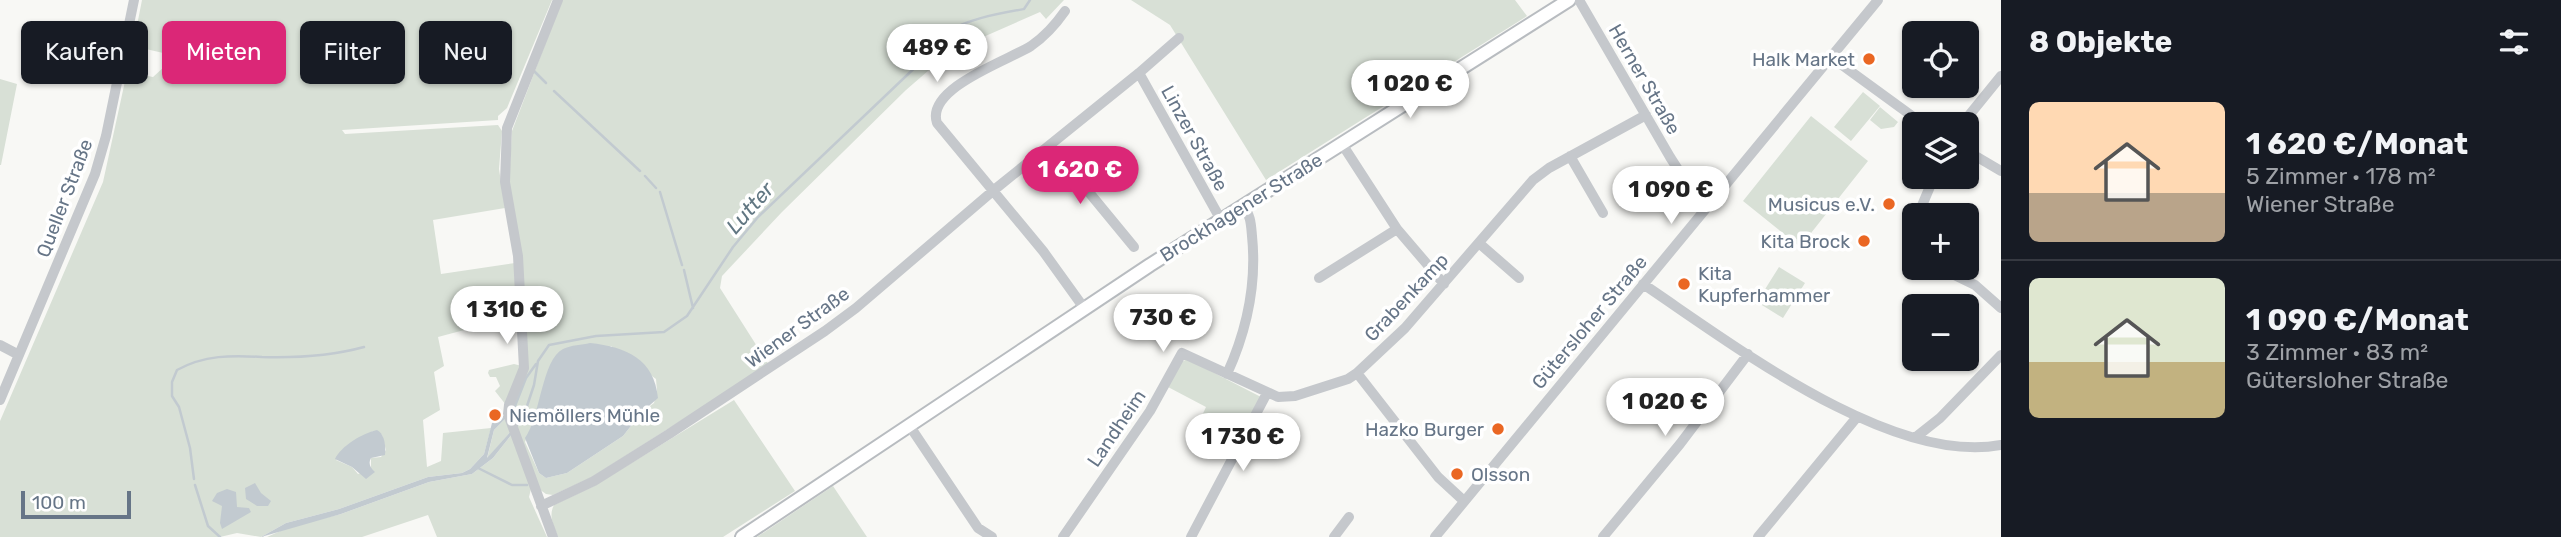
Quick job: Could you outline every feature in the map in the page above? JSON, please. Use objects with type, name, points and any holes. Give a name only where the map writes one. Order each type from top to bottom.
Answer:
[{"type":"main road","name":"Brockhagener Straße","points":[[742,537],[1084,308],[1569,0]]},
{"type":"street","name":"Queller Straße","points":[[0,400],[95,174],[103,150],[134,0]]},
{"type":"street","points":[[553,537],[508,414],[524,368],[518,256],[505,182],[504,151],[508,122],[558,0]]},
{"type":"street","name":"Herner Straße","points":[[1579,0],[1670,157],[1704,210]]},
{"type":"street","name":"Gütersloher Straße","points":[[1435,537],[1878,0]]},
{"type":"street","points":[[1065,11],[1033,44],[975,73],[939,103],[935,116],[1084,308]]},
{"type":"street","name":"Wiener Straße","points":[[541,506],[594,481],[825,331],[1179,38]]},
{"type":"street","points":[[1831,57],[1907,112]]},
{"type":"street","name":"Linzer Straße","points":[[1139,73],[1221,220]]},
{"type":"street","points":[[1972,112],[2001,76]]},
{"type":"street","name":"Grabenkamp","points":[[1357,373],[1405,328],[1533,180],[1570,156],[1646,115]]},
{"type":"street","points":[[1342,144],[1397,229],[1444,284]]},
{"type":"street","points":[[1050,145],[1134,247]]},
{"type":"street","points":[[1570,156],[1603,213]]},
{"type":"street","points":[[1979,158],[2001,172]]},
{"type":"street","points":[[1227,374],[1239,349],[1251,295],[1253,250],[1250,217],[1243,205]]},
{"type":"street","points":[[1319,278],[1397,229]]},
{"type":"street","points":[[1480,243],[1519,278]]},
{"type":"street","points":[[1965,280],[1975,285],[2001,308]]},
{"type":"street","points":[[1643,284],[1748,354],[1857,416],[1938,444],[1969,448],[2001,445]]},
{"type":"street","points":[[0,345],[19,355]]},
{"type":"street","name":"Landheim","points":[[1063,537],[1150,411],[1182,353],[1278,397],[1296,396],[1348,379],[1357,373]]},
{"type":"street","points":[[1603,537],[1682,442],[1748,354]]},
{"type":"street","points":[[1916,437],[1940,418],[2001,355]]},
{"type":"street","points":[[1357,373],[1438,477],[1464,501]]},
{"type":"street","points":[[1191,537],[1267,393]]},
{"type":"street","points":[[1758,537],[1857,416]]},
{"type":"street","points":[[1938,444],[1940,418]]},
{"type":"street","points":[[909,425],[978,527],[992,537]]},
{"type":"street","points":[[1334,537],[1349,517]]},
{"type":"shaded area","points":[[142,0],[552,0],[507,108],[498,116],[498,120],[342,130],[345,134],[498,125],[502,131],[499,169],[505,208],[433,220],[441,274],[515,263],[519,330],[485,331],[483,325],[438,337],[444,366],[434,372],[440,410],[423,420],[427,467],[441,461],[443,433],[491,428],[484,454],[470,469],[462,473],[428,477],[339,509],[286,523],[261,537],[237,533],[220,537],[0,537],[0,421],[103,182],[124,84],[148,84],[148,76],[153,77],[162,69],[162,84],[286,84],[286,21],[162,21],[162,53],[148,49],[148,21],[138,21]],"holes":[[[373,431],[382,435],[386,450],[381,457],[371,458],[371,469],[358,474],[352,467],[336,460],[351,443]]]},
{"type":"shaded area","points":[[562,0],[1064,0],[1046,19],[1040,12],[965,45],[936,64],[782,212],[722,276],[720,288],[769,365],[592,477],[553,495],[539,489],[510,411],[527,371],[509,182],[512,131]],"holes":[[[611,346],[656,379],[654,403],[642,412],[623,436],[567,473],[546,478],[539,473],[525,442],[537,412]]]},
{"type":"shaded area","points":[[1131,0],[1515,0],[1527,16],[1266,180],[1170,25]]},
{"type":"shaded area","points":[[0,79],[17,84],[1,165],[0,165]]},
{"type":"shaded area","points":[[1863,92],[1880,106],[1851,141],[1834,127]]},
{"type":"shaded area","points":[[1880,107],[1898,122],[1894,127],[1881,129],[1870,120]]},
{"type":"shaded area","points":[[1811,116],[1868,161],[1800,247],[1743,201]]},
{"type":"shaded area","points":[[1779,267],[1805,283],[1783,318],[1757,302]]},
{"type":"shaded area","points":[[590,343],[616,348],[636,357],[651,374],[658,398],[642,412],[623,436],[567,473],[546,478],[539,473],[525,438],[550,364],[556,355],[563,349]]},
{"type":"shaded area","points":[[1187,359],[1261,397],[1236,443],[1199,422],[1206,407],[1168,387],[1180,363]]},
{"type":"shaded area","points":[[514,364],[522,366],[506,405],[495,391],[500,386],[496,377],[490,377],[488,373],[489,370]]},
{"type":"shaded area","points":[[734,400],[795,491],[723,537],[558,537],[552,517],[554,505],[594,486]]},
{"type":"shaded area","points":[[505,415],[506,418],[494,430],[487,458],[511,431],[512,434],[493,458],[472,474],[429,482],[341,514],[261,537],[286,523],[339,509],[428,477],[462,473],[470,469],[484,454],[492,423]]},
{"type":"shaded area","points":[[506,418],[511,431],[487,459],[494,430]]},
{"type":"shaded area","points":[[377,430],[383,438],[385,455],[371,458],[370,465],[375,472],[366,479],[352,467],[335,459],[342,449],[353,441]]},
{"type":"shaded area","points":[[512,434],[531,489],[529,497],[547,537],[437,537],[428,515],[362,537],[267,537],[289,527],[341,514],[429,482],[472,474],[493,458]]},
{"type":"shaded area","points":[[255,483],[261,493],[271,501],[268,506],[257,506],[246,499],[245,488]]},
{"type":"shaded area","points":[[833,486],[867,537],[757,537]]},
{"type":"shaded area","points":[[227,489],[236,492],[237,507],[249,508],[251,512],[222,529],[222,506],[212,501],[217,493]]},
{"type":"waterway","name":"Lutter","points":[[517,425],[524,415],[534,385],[538,361],[549,345],[596,336],[664,332],[687,316],[733,247],[758,217],[925,58],[939,38],[970,21],[1024,9],[1030,0]]},
{"type":"waterway","points":[[534,71],[546,83]]},
{"type":"waterway","points":[[554,91],[640,171]]},
{"type":"waterway","points":[[645,176],[656,188]]},
{"type":"waterway","points":[[660,192],[682,265]]},
{"type":"waterway","points":[[684,270],[693,308]]},
{"type":"waterway","points":[[194,479],[190,448],[179,407],[172,396],[172,382],[177,370],[197,361],[218,357],[301,357],[364,347]]},
{"type":"waterway","points":[[513,411],[526,378],[536,364]]},
{"type":"waterway","points":[[478,468],[512,485],[527,485]]},
{"type":"waterway","points":[[195,485],[208,526],[220,537]]},
{"type":"place","name":"Halk Market","points":[[1869,59]]},
{"type":"place","name":"Musicus e.V.","points":[[1889,204]]},
{"type":"place","name":"Kita Brock","points":[[1864,241]]},
{"type":"place","name":"Kita Kupferhammer","points":[[1684,284]]},
{"type":"place","name":"Niemöllers Mühle","points":[[495,415]]},
{"type":"place","name":"Hazko Burger","points":[[1498,429]]},
{"type":"place","name":"Olsson","points":[[1457,474]]}]
